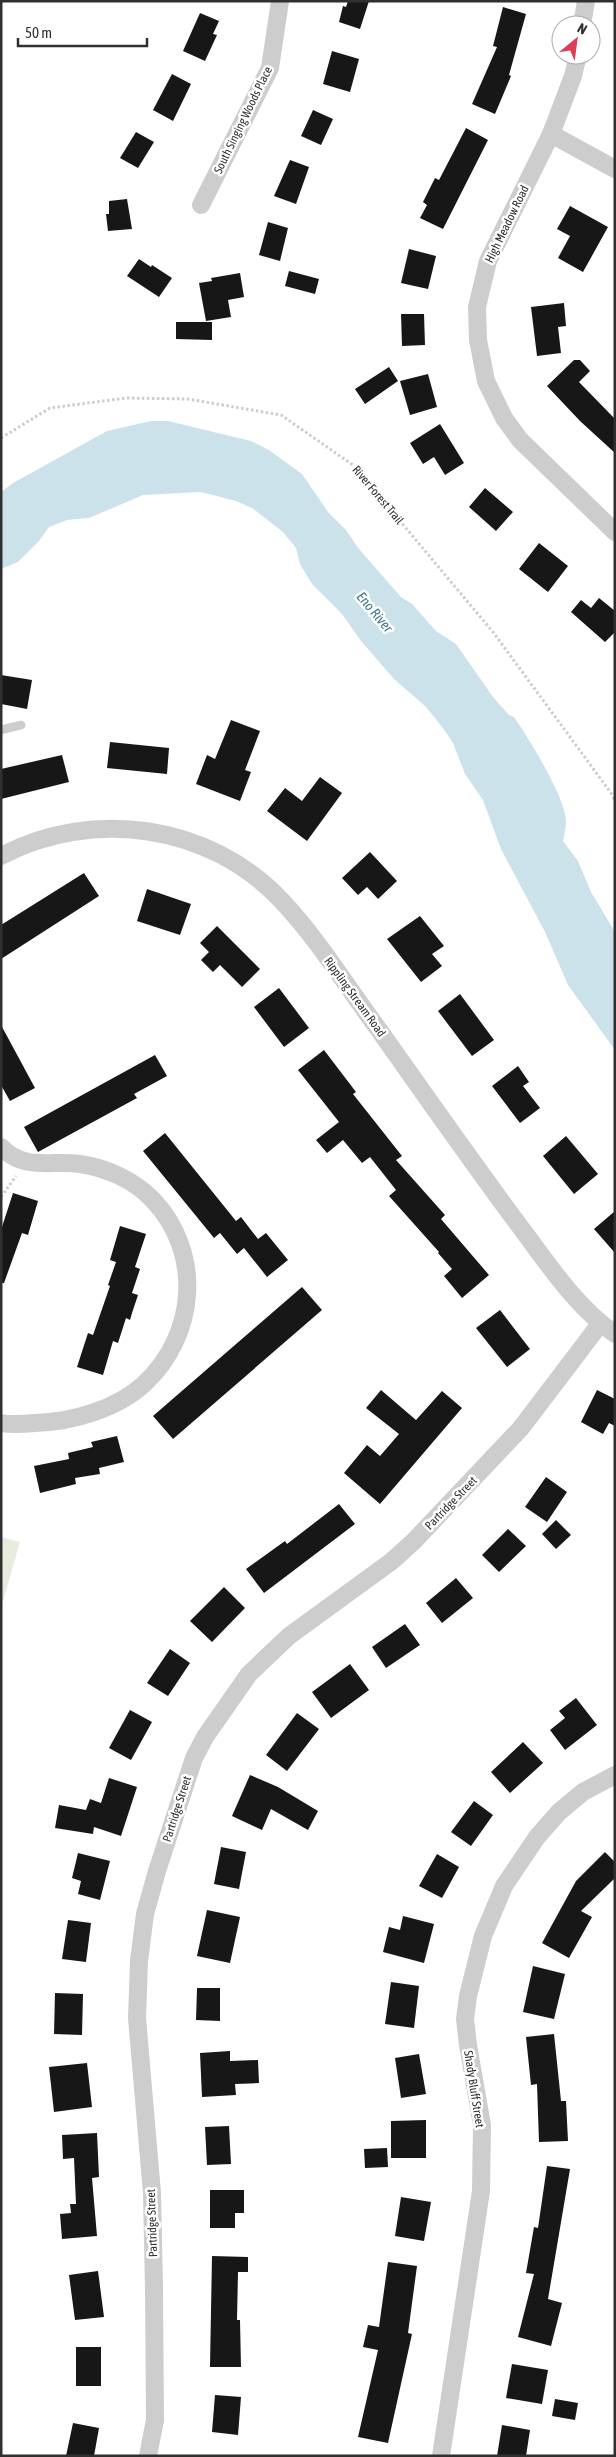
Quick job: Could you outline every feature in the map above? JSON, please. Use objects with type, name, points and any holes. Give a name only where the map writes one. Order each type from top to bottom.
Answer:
[{"type":"street","name":"South Singing Woods Place","points":[[201,205],[270,68],[280,1]]},
{"type":"street","points":[[584,15],[586,1]]},
{"type":"street","name":"High Meadow Road","points":[[576,65],[551,134],[488,261],[477,307],[478,340],[486,381],[504,418],[520,440],[615,532]]},
{"type":"street","points":[[551,134],[615,169]]},
{"type":"street","name":"Rippling Stream Road","points":[[1,856],[21,845],[64,833],[90,829],[138,829],[179,837],[201,844],[262,881],[281,900],[306,931],[525,1234],[579,1303],[600,1324],[615,1334]]},
{"type":"street","points":[[1,1147],[10,1156],[24,1162],[78,1164],[94,1167],[135,1184],[153,1200],[166,1217],[178,1238],[187,1272],[188,1292],[186,1313],[172,1349],[144,1384],[128,1396],[67,1420],[48,1423],[1,1423]]},
{"type":"street","name":"Partridge Street","points":[[148,2456],[155,2420],[154,2288],[152,2193],[137,2018],[138,1961],[145,1914],[194,1758],[205,1737],[249,1674],[289,1636],[392,1561],[414,1541],[521,1428],[600,1324]]},
{"type":"street","name":"Shady Bluff Street","points":[[440,2456],[481,2191],[482,2125],[468,2045],[466,2019],[468,1996],[483,1936],[504,1886],[537,1837],[559,1812],[583,1792],[615,1775]]},
{"type":"lane","points":[[1,730],[21,725]]},
{"type":"path","name":"River Forest Trail","points":[[1,438],[50,408],[126,398],[188,399],[281,415],[353,465],[493,632],[615,801]]},
{"type":"path","points":[[1,1197],[24,1162]]},
{"type":"shaded area","points":[[1,1537],[20,1542],[3,1601],[1,1601]]},
{"type":"water","name":"Eno River","points":[[151,421],[168,421],[251,441],[269,450],[302,474],[328,512],[346,530],[359,549],[401,597],[412,604],[436,631],[456,644],[493,697],[509,715],[514,717],[546,769],[560,799],[565,812],[566,822],[563,841],[578,861],[591,892],[615,932],[615,1050],[568,985],[545,932],[501,849],[483,800],[465,774],[453,743],[425,706],[394,679],[361,641],[342,614],[312,584],[300,564],[296,548],[283,532],[252,508],[236,501],[201,492],[143,495],[89,518],[67,520],[49,527],[39,541],[18,562],[1,569],[1,492],[13,483],[107,431]]},
{"type":"building","points":[[348,1],[369,1],[360,29],[339,22],[343,6],[346,7]]},
{"type":"building","points":[[503,7],[526,14],[509,75],[511,76],[495,114],[472,104],[497,47],[493,46]]},
{"type":"building","points":[[200,13],[219,21],[213,34],[217,35],[205,61],[183,51]]},
{"type":"building","points":[[332,51],[359,59],[350,92],[323,84]]},
{"type":"building","points":[[172,74],[191,84],[173,121],[153,110]]},
{"type":"building","points":[[313,110],[333,119],[321,145],[301,136]]},
{"type":"building","points":[[466,128],[488,140],[443,229],[420,218],[427,205],[423,202],[435,178],[439,180]]},
{"type":"building","points":[[136,132],[154,142],[138,168],[120,158]]},
{"type":"building","points":[[290,160],[309,167],[296,204],[274,196]]},
{"type":"building","points":[[127,199],[132,229],[108,231],[106,214],[109,214],[109,201]]},
{"type":"building","points":[[570,206],[608,227],[583,272],[558,258],[570,236],[557,229]]},
{"type":"building","points":[[268,222],[288,228],[280,261],[259,255]]},
{"type":"building","points":[[409,249],[436,256],[428,289],[401,283]]},
{"type":"building","points":[[139,259],[172,278],[159,297],[127,276]]},
{"type":"building","points":[[289,271],[319,279],[315,294],[285,286]]},
{"type":"building","points":[[240,273],[244,297],[228,300],[231,317],[206,321],[199,283],[212,281],[211,278]]},
{"type":"building","points":[[564,303],[566,326],[558,327],[561,353],[537,356],[531,307]]},
{"type":"building","points":[[401,314],[424,314],[425,345],[402,346]]},
{"type":"building","points":[[176,322],[212,322],[212,340],[176,339]]},
{"type":"building","points":[[574,360],[580,360],[590,371],[579,382],[615,419],[615,453],[580,421],[547,386]]},
{"type":"building","points":[[389,367],[398,381],[365,404],[355,389]]},
{"type":"building","points":[[428,374],[437,407],[410,415],[400,381]]},
{"type":"building","points":[[440,424],[464,463],[445,475],[434,457],[423,464],[410,443]]},
{"type":"building","points":[[485,488],[513,512],[496,531],[469,507]]},
{"type":"building","points":[[539,543],[568,566],[548,592],[519,569]]},
{"type":"building","points":[[599,598],[615,611],[615,632],[605,642],[571,612],[581,600],[591,608]]},
{"type":"building","points":[[1,675],[32,680],[27,709],[1,704]]},
{"type":"building","points":[[231,720],[260,731],[245,770],[251,772],[240,801],[196,784],[207,755],[215,759]]},
{"type":"building","points":[[110,742],[169,748],[167,774],[107,768]]},
{"type":"building","points":[[62,755],[69,782],[1,799],[1,769]]},
{"type":"building","points":[[320,777],[342,793],[307,841],[267,811],[285,788],[302,801]]},
{"type":"building","points":[[370,852],[397,881],[378,899],[367,887],[358,895],[342,878]]},
{"type":"building","points":[[84,873],[99,896],[1,959],[1,925]]},
{"type":"building","points":[[147,889],[191,904],[180,935],[137,921]]},
{"type":"building","points":[[420,916],[444,946],[432,954],[442,966],[421,982],[387,939]]},
{"type":"building","points":[[217,926],[260,969],[242,987],[220,965],[213,972],[201,960],[209,952],[200,943]]},
{"type":"building","points":[[279,988],[309,1028],[284,1047],[254,1007]]},
{"type":"building","points":[[460,994],[494,1040],[472,1056],[438,1011]]},
{"type":"building","points":[[1,1025],[35,1088],[10,1101],[1,1085]]},
{"type":"building","points":[[324,1050],[356,1092],[353,1094],[402,1156],[396,1160],[445,1215],[441,1219],[489,1275],[462,1298],[444,1276],[452,1269],[389,1196],[396,1190],[370,1157],[362,1163],[343,1140],[327,1153],[316,1140],[339,1122],[298,1070]]},
{"type":"building","points":[[155,1055],[167,1076],[134,1094],[137,1098],[38,1152],[24,1127]]},
{"type":"building","points":[[518,1066],[529,1082],[523,1086],[540,1108],[520,1123],[492,1086]]},
{"type":"building","points":[[165,1133],[236,1221],[241,1217],[258,1239],[266,1233],[288,1260],[267,1277],[244,1248],[237,1254],[220,1233],[214,1238],[143,1151]]},
{"type":"building","points":[[566,1136],[598,1174],[574,1194],[543,1156]]},
{"type":"building","points":[[13,1193],[38,1201],[28,1235],[22,1233],[4,1283],[1,1283],[1,1230]]},
{"type":"building","points":[[615,1211],[615,1253],[594,1229]]},
{"type":"building","points":[[120,1226],[146,1234],[135,1267],[140,1269],[132,1293],[138,1295],[130,1320],[126,1318],[118,1343],[113,1341],[103,1375],[77,1367],[88,1333],[93,1335],[110,1286],[108,1285],[116,1262],[110,1260]]},
{"type":"building","points":[[302,1287],[322,1310],[173,1439],[153,1416]]},
{"type":"building","points":[[500,1310],[530,1349],[507,1367],[476,1328]]},
{"type":"building","points":[[381,1390],[416,1420],[442,1391],[462,1408],[380,1504],[344,1473],[367,1445],[380,1456],[399,1434],[366,1408]]},
{"type":"building","points":[[597,1390],[615,1399],[615,1426],[609,1423],[603,1434],[581,1422]]},
{"type":"building","points":[[117,1436],[124,1462],[99,1468],[100,1474],[75,1478],[76,1484],[40,1493],[34,1466],[69,1459],[68,1453],[93,1447],[91,1442]]},
{"type":"building","points":[[546,1477],[567,1492],[547,1522],[525,1507]]},
{"type":"building","points":[[339,1504],[355,1524],[264,1593],[246,1569],[285,1541],[287,1544]]},
{"type":"building","points":[[556,1520],[571,1535],[556,1549],[542,1534]]},
{"type":"building","points":[[508,1529],[526,1546],[499,1572],[482,1555]]},
{"type":"building","points":[[456,1578],[473,1598],[442,1623],[426,1603]]},
{"type":"building","points":[[224,1587],[245,1608],[212,1642],[190,1621]]},
{"type":"building","points":[[405,1624],[420,1645],[386,1668],[372,1647]]},
{"type":"building","points":[[170,1649],[190,1663],[168,1696],[147,1683]]},
{"type":"building","points":[[350,1664],[369,1690],[331,1718],[312,1692]]},
{"type":"building","points":[[576,1698],[597,1725],[565,1750],[550,1730],[565,1718],[559,1711]]},
{"type":"building","points":[[130,1710],[152,1722],[131,1760],[109,1748]]},
{"type":"building","points":[[297,1713],[319,1729],[287,1771],[266,1755]]},
{"type":"building","points":[[523,1742],[543,1763],[510,1793],[491,1772]]},
{"type":"building","points":[[250,1775],[278,1787],[318,1811],[308,1830],[271,1809],[262,1830],[232,1816]]},
{"type":"building","points":[[109,1778],[137,1787],[121,1836],[94,1827],[93,1834],[55,1828],[59,1805],[86,1810],[90,1799],[101,1803]]},
{"type":"building","points":[[474,1801],[493,1815],[471,1846],[451,1832]]},
{"type":"building","points":[[221,1847],[246,1852],[239,1889],[214,1884]]},
{"type":"building","points":[[605,1852],[615,1862],[615,1878],[581,1911],[592,1917],[569,1958],[542,1943],[576,1881]]},
{"type":"building","points":[[78,1853],[110,1861],[100,1900],[78,1894],[81,1881],[72,1878]]},
{"type":"building","points":[[437,1854],[459,1867],[442,1898],[419,1886]]},
{"type":"building","points":[[207,1910],[240,1917],[230,1963],[197,1956]]},
{"type":"building","points":[[403,1916],[434,1924],[424,1963],[383,1952],[389,1927],[400,1930]]},
{"type":"building","points":[[68,1920],[91,1923],[86,1962],[62,1959]]},
{"type":"building","points":[[533,1966],[565,1974],[554,2019],[523,2012]]},
{"type":"building","points":[[391,1982],[419,1986],[414,2028],[385,2024]]},
{"type":"building","points":[[197,1988],[220,1988],[220,2021],[196,2020]]},
{"type":"building","points":[[55,1993],[83,1994],[82,2035],[54,2034]]},
{"type":"building","points":[[554,2034],[561,2101],[566,2101],[568,2141],[539,2142],[537,2084],[531,2085],[526,2037]]},
{"type":"building","points":[[230,2051],[230,2061],[258,2060],[259,2083],[235,2084],[236,2095],[202,2097],[200,2053]]},
{"type":"building","points":[[419,2054],[426,2094],[401,2098],[395,2058]]},
{"type":"building","points":[[87,2063],[92,2107],[54,2112],[49,2067]]},
{"type":"building","points":[[426,2120],[426,2158],[391,2158],[391,2121]]},
{"type":"building","points":[[229,2126],[231,2164],[207,2165],[205,2127]]},
{"type":"building","points":[[97,2133],[99,2177],[92,2178],[97,2236],[62,2239],[60,2214],[71,2213],[70,2204],[76,2204],[74,2158],[63,2159],[62,2135]]},
{"type":"building","points":[[387,2148],[388,2167],[365,2168],[364,2149]]},
{"type":"building","points":[[547,2166],[570,2169],[548,2299],[562,2303],[551,2346],[518,2337],[534,2274],[526,2273],[534,2227],[538,2228]]},
{"type":"building","points":[[210,2190],[244,2190],[244,2213],[235,2213],[235,2228],[210,2228]]},
{"type":"building","points":[[401,2197],[431,2202],[424,2241],[395,2236]]},
{"type":"building","points":[[212,2256],[248,2257],[248,2272],[238,2272],[237,2320],[240,2320],[241,2367],[210,2367]]},
{"type":"building","points":[[388,2262],[417,2266],[408,2333],[412,2334],[388,2443],[358,2437],[378,2350],[363,2347],[368,2325],[379,2327]]},
{"type":"building","points":[[98,2271],[104,2317],[75,2320],[69,2275]]},
{"type":"building","points":[[76,2347],[101,2347],[101,2386],[76,2386]]},
{"type":"building","points":[[512,2364],[548,2370],[542,2404],[506,2398]]},
{"type":"building","points":[[215,2395],[241,2397],[238,2435],[212,2432]]},
{"type":"building","points":[[555,2399],[578,2403],[575,2420],[552,2416]]},
{"type":"building","points":[[73,2423],[99,2428],[94,2456],[66,2456]]},
{"type":"building","points":[[502,2425],[530,2430],[526,2456],[497,2456]]}]
